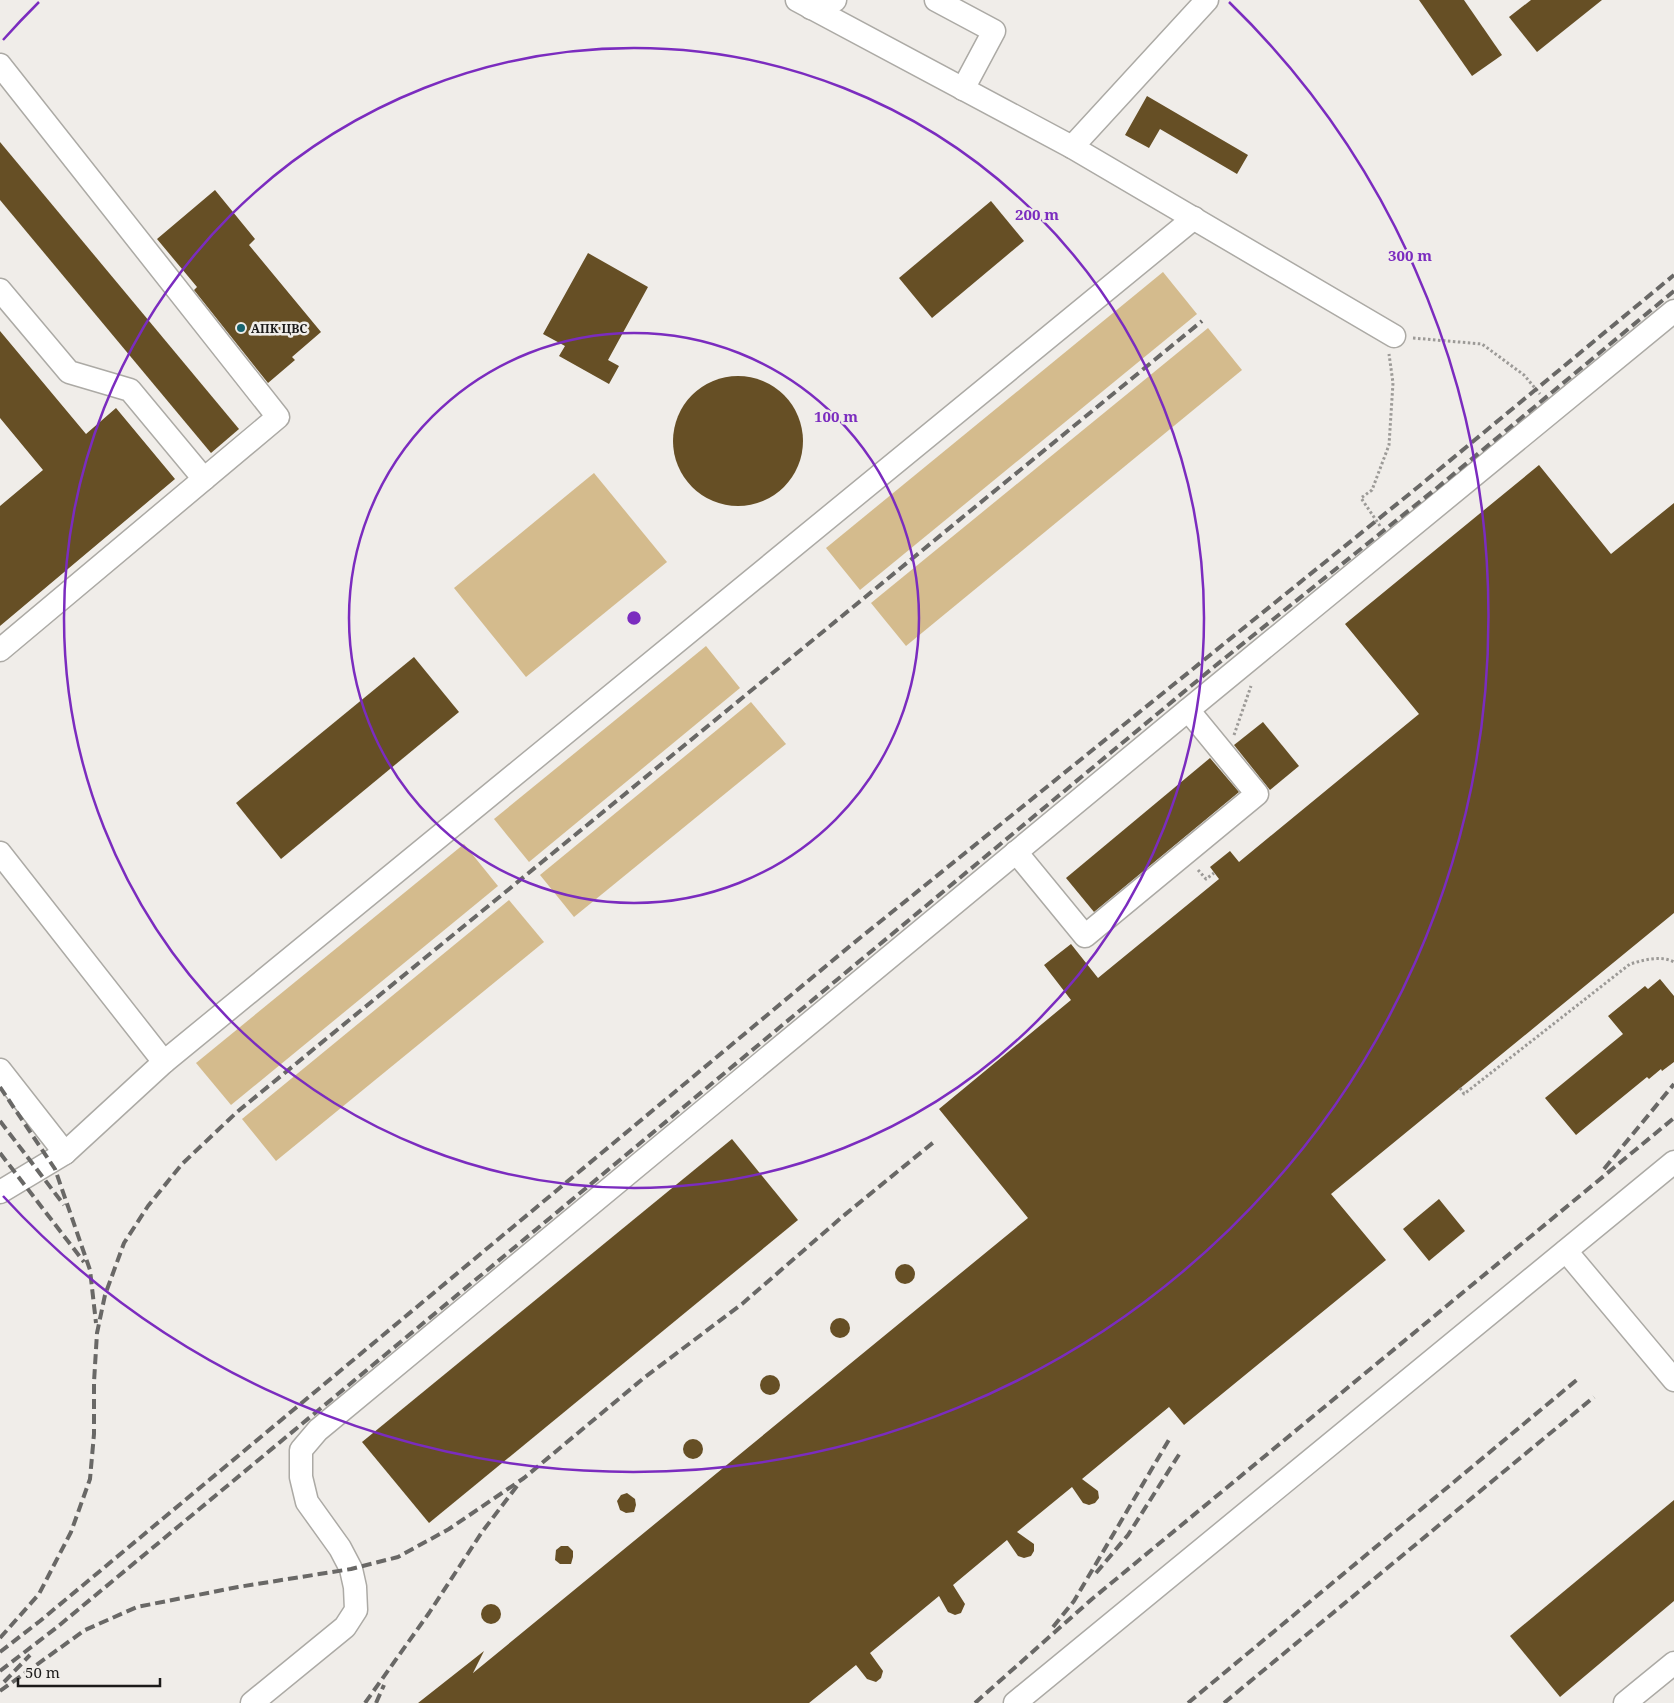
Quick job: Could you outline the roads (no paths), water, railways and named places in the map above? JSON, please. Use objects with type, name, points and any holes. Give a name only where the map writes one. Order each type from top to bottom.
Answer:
[{"type":"street","points":[[804,4],[835,0]]},
{"type":"street","points":[[936,0],[994,31],[963,89]]},
{"type":"street","points":[[1072,147],[1207,0]]},
{"type":"street","points":[[804,4],[1072,147],[1194,218],[1391,342]]},
{"type":"street","points":[[0,65],[278,417],[0,650]]},
{"type":"street","points":[[0,1192],[65,1153],[164,1062],[1194,218]]},
{"type":"street","points":[[0,290],[69,372],[130,390],[204,479]]},
{"type":"street","points":[[252,1703],[345,1627],[356,1610],[355,1587],[351,1569],[340,1548],[307,1502],[301,1477],[301,1450],[318,1430],[1188,710],[1674,311]]},
{"type":"street","points":[[1016,852],[1085,936],[1257,794],[1188,710]]},
{"type":"street","points":[[0,853],[164,1062]]},
{"type":"street","points":[[0,1070],[65,1153]]},
{"type":"street","points":[[1015,1703],[1674,1162]]},
{"type":"street","points":[[1566,1251],[1674,1380]]},
{"type":"street","points":[[1625,1703],[1674,1663]]},
{"type":"railway","points":[[0,1652],[40,1621],[850,946],[1418,487],[1674,275]]},
{"type":"railway","points":[[0,1671],[56,1628],[1215,666],[1438,487],[1674,291]]},
{"type":"railway","points":[[0,1638],[39,1594],[71,1532],[90,1479],[94,1434],[94,1382],[97,1333],[105,1295],[124,1243],[148,1206],[182,1164],[237,1112],[1202,321]]},
{"type":"railway","points":[[1604,1169],[1674,1084]]},
{"type":"railway","points":[[0,1087],[55,1169],[90,1270],[96,1323]]},
{"type":"railway","points":[[975,1703],[1092,1599],[1674,1118]]},
{"type":"railway","points":[[0,1121],[64,1205]]},
{"type":"railway","points":[[0,1691],[85,1630],[137,1607],[238,1587],[351,1569],[398,1557],[449,1529],[524,1478],[645,1377],[742,1304],[842,1217],[935,1141]]},
{"type":"railway","points":[[0,1153],[84,1262]]},
{"type":"railway","points":[[1188,1703],[1579,1378]]},
{"type":"railway","points":[[1224,1703],[1594,1397]]},
{"type":"railway","points":[[1053,1627],[1074,1601],[1170,1438]]},
{"type":"railway","points":[[1096,1573],[1128,1535],[1180,1453]]},
{"type":"railway","points":[[365,1703],[429,1613],[482,1532],[517,1486]]},
{"type":"railway","points":[[4,1682],[30,1655]]},
{"type":"railway","points":[[376,1703],[384,1685]]},
{"type":"place","name":"АПК ЦВС","points":[[241,328]]}]
